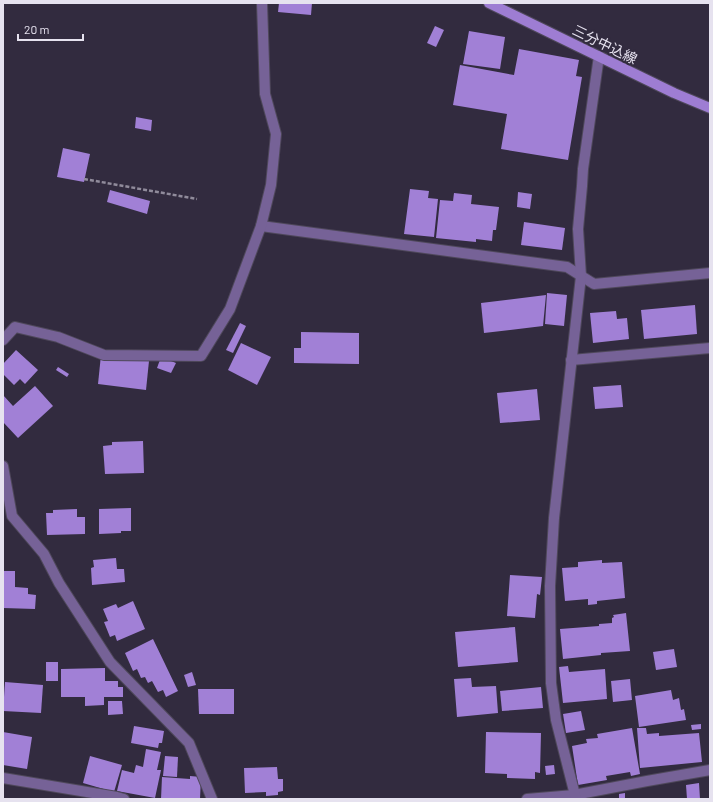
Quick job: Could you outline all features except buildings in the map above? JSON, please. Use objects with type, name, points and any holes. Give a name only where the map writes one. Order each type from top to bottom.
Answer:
[{"type":"main road","name":"三分中込線","points":[[489,3],[710,108]]},
{"type":"street","points":[[3,340],[15,327],[58,336],[104,355],[201,356],[230,309],[261,226],[271,185],[276,134],[265,94],[262,3]]},
{"type":"street","points":[[575,797],[556,720],[551,683],[550,586],[554,518],[581,276],[578,229],[583,169],[599,56]]},
{"type":"street","points":[[261,226],[567,267],[594,284],[710,273]]},
{"type":"street","points":[[571,360],[710,348]]},
{"type":"street","points":[[3,466],[12,516],[44,554],[59,583],[110,662],[189,743],[212,799]]},
{"type":"street","points":[[527,799],[575,797],[647,781],[710,770]]},
{"type":"street","points":[[3,778],[124,799]]},
{"type":"path","points":[[84,179],[197,200]]}]
